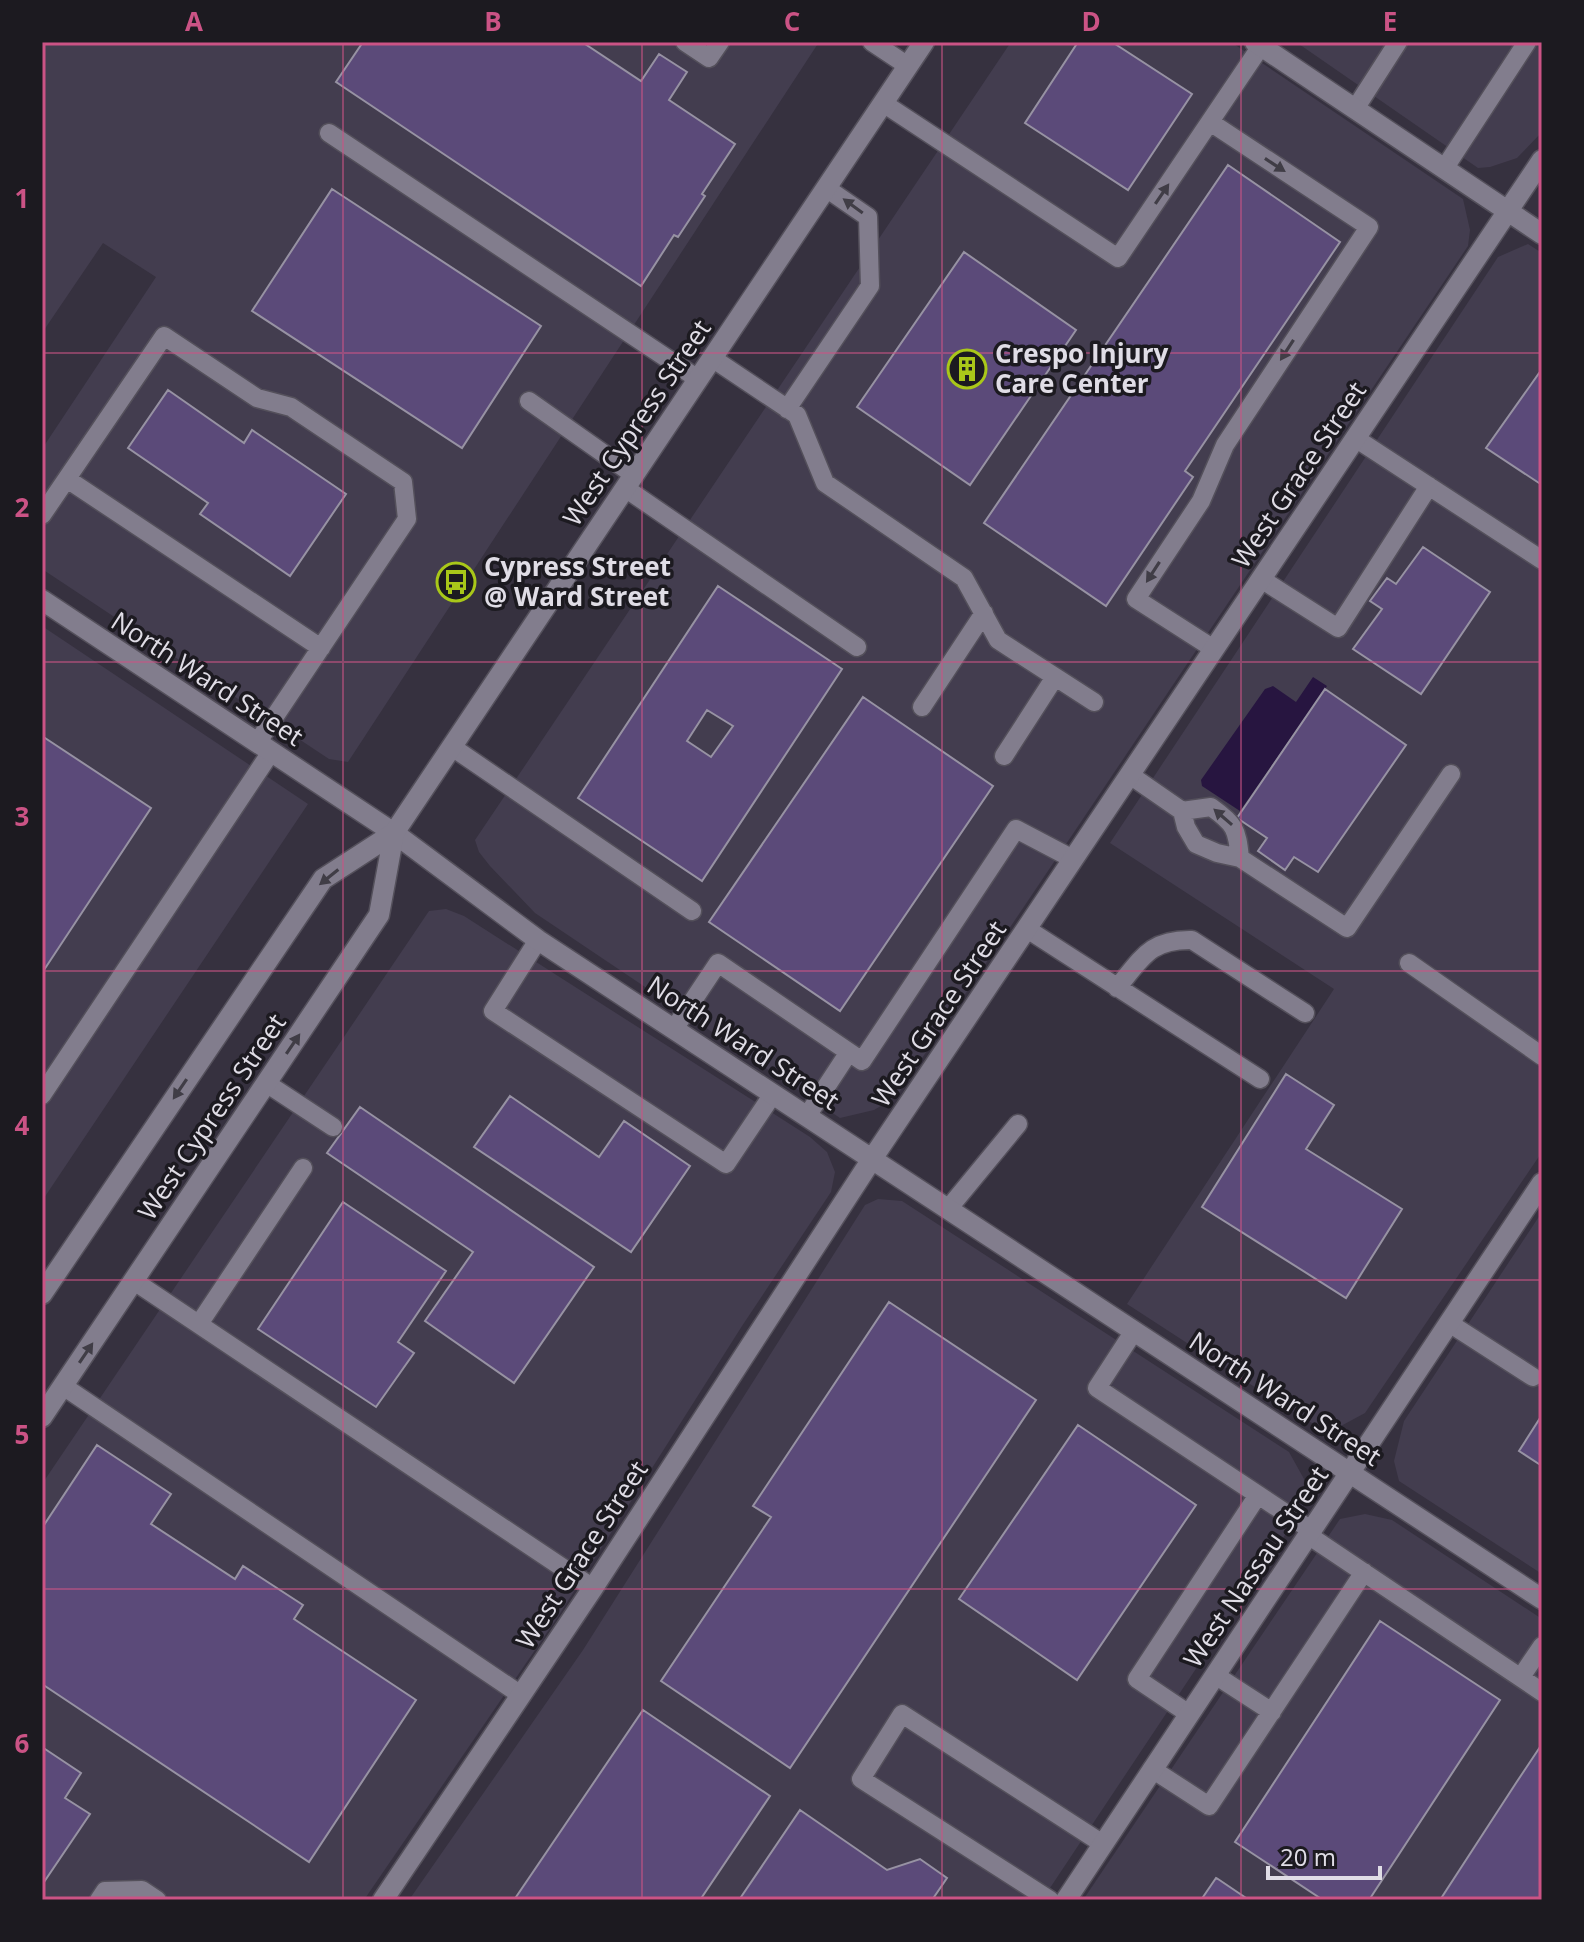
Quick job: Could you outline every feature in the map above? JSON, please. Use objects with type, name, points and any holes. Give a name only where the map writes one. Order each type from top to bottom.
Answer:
[{"type":"street","name":"West Cypress Street","points":[[42,1294],[323,879],[394,833],[924,42]]},
{"type":"street","points":[[1258,44],[1542,234]]},
{"type":"street","name":"West Grace Street","points":[[383,1900],[593,1588],[872,1159],[1542,160]]},
{"type":"street","name":"North Ward Street","points":[[42,600],[394,833],[538,940],[1542,1599]]},
{"type":"street","name":"West Cypress Street","points":[[42,1417],[379,915],[394,833]]},
{"type":"street","name":"West Nassau Street","points":[[1066,1900],[1542,1183]]},
{"type":"lane","points":[[685,42],[709,58],[720,42]]},
{"type":"lane","points":[[872,42],[908,66]]},
{"type":"lane","points":[[1355,109],[1398,42]]},
{"type":"lane","points":[[1444,169],[1527,42]]},
{"type":"lane","points":[[883,103],[1118,258],[1210,122],[1258,44]]},
{"type":"lane","points":[[1210,122],[1369,227],[1225,445],[1201,501],[1136,599],[1214,649]]},
{"type":"lane","points":[[329,133],[698,379]]},
{"type":"lane","points":[[787,409],[870,286],[868,217],[826,188]]},
{"type":"lane","points":[[42,515],[164,336],[257,398],[291,407],[403,482],[407,519],[321,648],[264,748],[42,1095]]},
{"type":"lane","points":[[712,358],[797,415],[825,483],[964,578],[998,640],[1094,702]]},
{"type":"lane","points":[[529,401],[629,481],[857,647]]},
{"type":"lane","points":[[1355,438],[1542,560]]},
{"type":"lane","points":[[67,479],[321,648]]},
{"type":"lane","points":[[1261,579],[1338,628],[1429,486]]},
{"type":"lane","points":[[922,707],[984,613]]},
{"type":"lane","points":[[1004,756],[1055,677]]},
{"type":"lane","points":[[452,747],[692,911]]},
{"type":"lane","points":[[1130,775],[1182,811],[1186,827],[1196,844],[1240,858],[1347,928],[1451,774]]},
{"type":"lane","points":[[1182,811],[1211,807],[1232,822],[1238,836],[1240,858]]},
{"type":"lane","points":[[674,1029],[718,963],[862,1061],[1016,829],[1073,859]]},
{"type":"lane","points":[[1027,929],[1260,1079]]},
{"type":"lane","points":[[538,940],[493,1011],[726,1164],[773,1094]]},
{"type":"lane","points":[[1117,988],[1148,951],[1170,940],[1192,940],[1305,1013]]},
{"type":"lane","points":[[1409,963],[1542,1056]]},
{"type":"lane","points":[[807,1116],[849,1052]]},
{"type":"lane","points":[[266,1083],[333,1127]]},
{"type":"lane","points":[[948,1209],[1018,1124]]},
{"type":"lane","points":[[199,1324],[303,1168]]},
{"type":"lane","points":[[134,1281],[593,1588]]},
{"type":"lane","points":[[1449,1323],[1533,1377]]},
{"type":"lane","points":[[1134,1331],[1097,1388],[1258,1495],[1364,1572],[1542,1692]]},
{"type":"lane","points":[[63,1386],[521,1695]]},
{"type":"lane","points":[[1189,1714],[1137,1679],[1258,1495]]},
{"type":"lane","points":[[1152,1769],[1209,1806],[1364,1572]]},
{"type":"lane","points":[[1521,1677],[1542,1646]]},
{"type":"lane","points":[[1215,1675],[1272,1712]]},
{"type":"lane","points":[[1050,1900],[861,1779],[902,1714],[1103,1844]]},
{"type":"lane","points":[[99,1900],[105,1891],[142,1890],[157,1900]]},
{"type":"shaded area","points":[[42,42],[819,42],[348,762],[329,759],[42,569],[42,449],[156,277],[103,243],[42,333]]},
{"type":"shaded area","points":[[1011,42],[1231,42],[1463,199],[1470,230],[1468,246],[896,1097],[874,1110],[840,1118],[535,913],[490,866],[479,852],[475,840]]},
{"type":"shaded area","points":[[1296,42],[1542,42],[1542,132],[1517,158],[1478,168]]},
{"type":"shaded area","points":[[1528,244],[1542,253],[1542,1152],[1365,1413],[1339,1427],[1326,1428],[1307,1421],[1127,1304],[1334,989],[1110,843],[1498,257]]},
{"type":"shaded area","points":[[42,626],[308,804],[42,1201]]},
{"type":"shaded area","points":[[1313,677],[1327,686],[1240,811],[1202,786],[1201,780],[1265,689],[1273,686],[1296,702]]},
{"type":"shaded area","points":[[446,909],[464,916],[810,1137],[827,1152],[835,1172],[831,1192],[559,1615],[364,1900],[42,1900],[42,1484],[429,911]]},
{"type":"shaded area","points":[[878,1199],[902,1201],[1289,1452],[1304,1479],[1303,1508],[1042,1900],[409,1900],[583,1650],[865,1205]]},
{"type":"shaded area","points":[[1542,1212],[1542,1574],[1399,1481],[1394,1461],[1404,1421]]},
{"type":"shaded area","points":[[1365,1514],[1392,1520],[1542,1619],[1542,1900],[1083,1900],[1340,1519]]},
{"type":"building","points":[[363,42],[582,42],[641,81],[659,54],[687,72],[669,100],[735,144],[678,237],[674,235],[641,286],[336,82]]},
{"type":"building","points":[[1078,42],[1112,42],[1192,94],[1128,190],[1025,123]]},
{"type":"building","points":[[1228,165],[1340,242],[1185,471],[1193,477],[1106,606],[984,523]]},
{"type":"building","points":[[332,189],[541,326],[462,448],[252,311]]},
{"type":"building","name":"Crespo Injury Care Center","points":[[964,252],[1076,330],[970,485],[857,407]]},
{"type":"building","points":[[1542,369],[1542,485],[1486,448]]},
{"type":"building","points":[[168,390],[244,443],[252,430],[346,494],[290,576],[200,514],[208,503],[128,448]]},
{"type":"building","points":[[1423,547],[1490,592],[1421,694],[1353,649],[1382,609],[1370,601],[1387,578],[1396,584]]},
{"type":"building","points":[[718,586],[842,669],[702,881],[578,798]],"holes":[[[707,710],[733,726],[711,757],[687,741]]]},
{"type":"building","points":[[1325,689],[1406,745],[1318,872],[1294,857],[1285,870],[1258,851],[1267,838],[1237,818]]},
{"type":"building","points":[[863,697],[993,786],[840,1011],[709,922]]},
{"type":"building","points":[[42,736],[151,808],[42,973]]},
{"type":"building","points":[[1286,1074],[1334,1105],[1306,1149],[1402,1209],[1346,1298],[1202,1207]]},
{"type":"building","points":[[510,1096],[599,1157],[624,1121],[690,1166],[631,1252],[474,1147]]},
{"type":"building","points":[[360,1107],[594,1267],[514,1383],[425,1321],[473,1252],[327,1153]]},
{"type":"building","points":[[343,1202],[446,1271],[398,1342],[414,1353],[376,1407],[258,1329]]},
{"type":"building","points":[[889,1302],[1036,1400],[790,1768],[661,1681],[771,1517],[753,1506]]},
{"type":"building","points":[[1542,1415],[1542,1466],[1519,1451]]},
{"type":"building","points":[[1078,1425],[1196,1505],[1077,1680],[959,1599]]},
{"type":"building","points":[[97,1445],[171,1494],[151,1524],[235,1579],[243,1566],[303,1605],[294,1619],[416,1700],[309,1862],[42,1684],[42,1528]]},
{"type":"building","points":[[1380,1621],[1500,1700],[1369,1900],[1323,1900],[1235,1842]]},
{"type":"building","points":[[643,1710],[770,1796],[700,1900],[514,1900]]},
{"type":"building","points":[[1542,1744],[1542,1900],[1440,1900],[1516,1783]]},
{"type":"building","points":[[42,1747],[81,1773],[65,1798],[90,1814],[42,1885]]},
{"type":"building","points":[[800,1810],[887,1870],[920,1859],[947,1878],[932,1900],[739,1900]]},
{"type":"building","points":[[1218,1879],[1249,1900],[1201,1900]]},
{"type":"place","name":"Crespo Injury Care Center","points":[[967,369]]},
{"type":"place","name":"Cypress Street @ Ward Street","points":[[456,582]]}]
